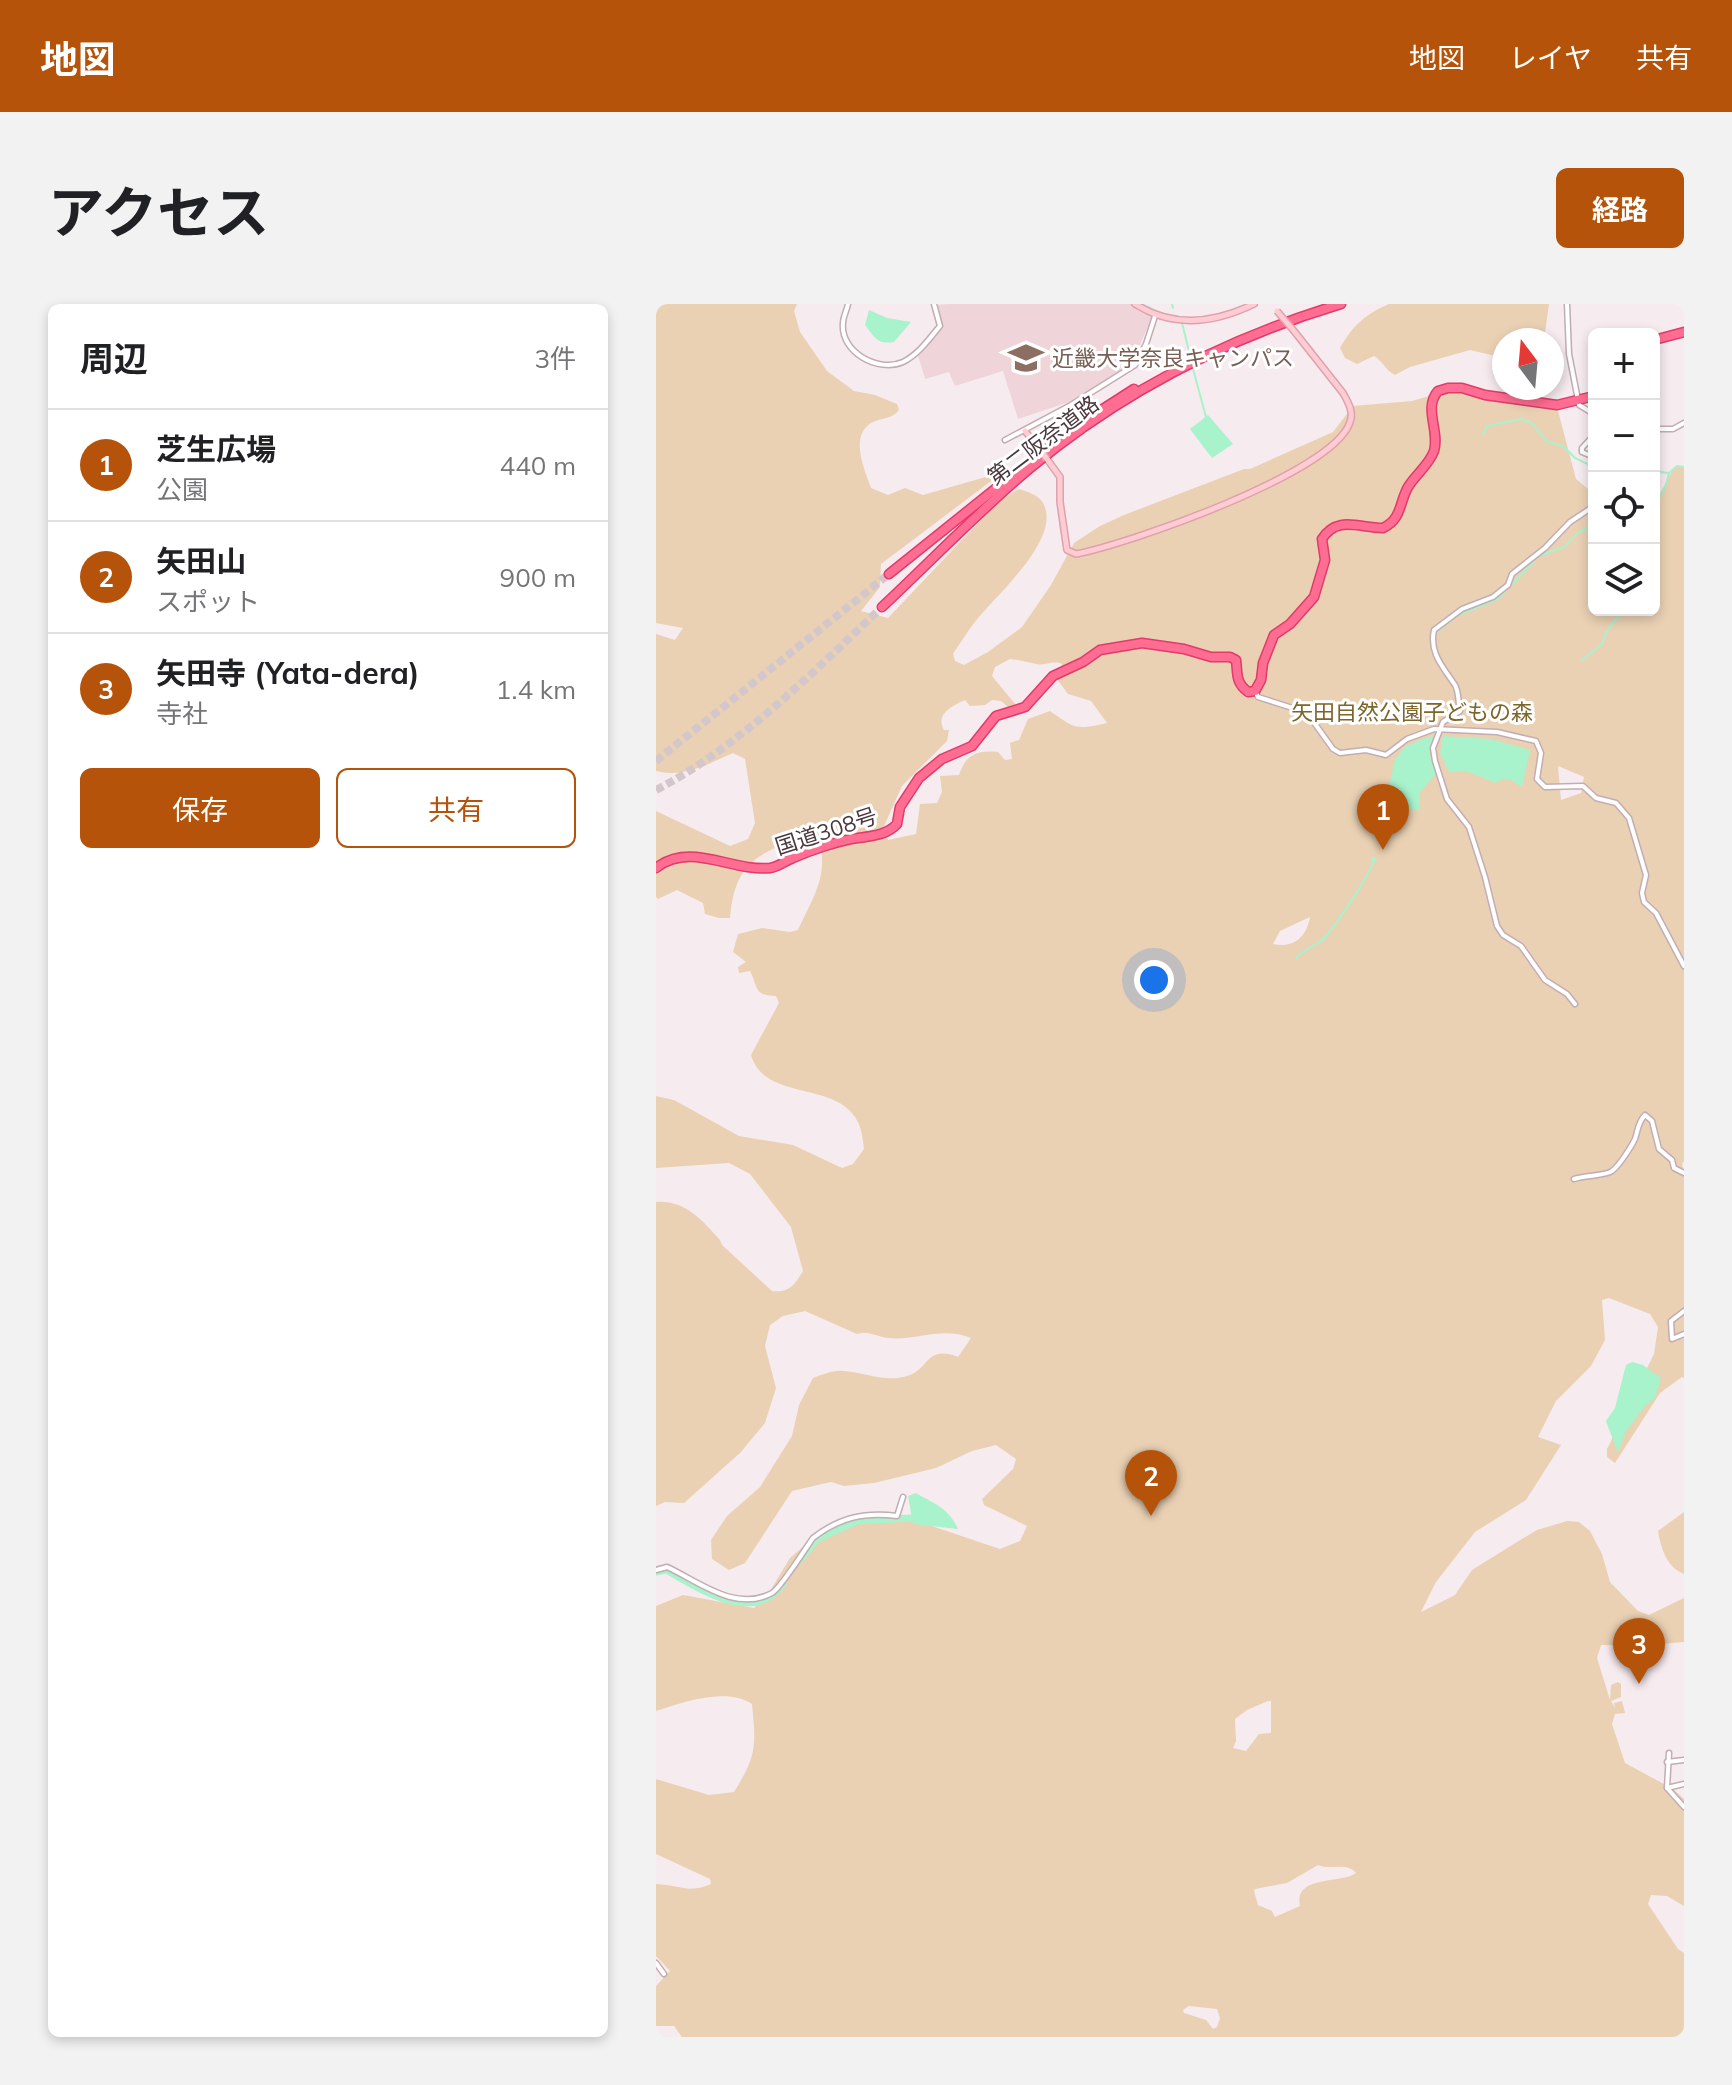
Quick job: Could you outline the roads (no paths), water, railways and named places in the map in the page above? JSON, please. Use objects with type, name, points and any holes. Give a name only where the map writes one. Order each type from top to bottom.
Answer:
[{"type":"highway","name":"第二阪奈道路","points":[[889,574],[1032,459],[1116,400],[1218,344],[1322,304]]},
{"type":"highway","name":"第二阪奈道路","points":[[882,607],[1009,486],[1089,424],[1197,360],[1272,327],[1341,304]]},
{"type":"highway","points":[[1660,338],[1684,332]]},
{"type":"highway","points":[[1255,691],[1274,635],[1290,624],[1316,594],[1318,576],[1325,560],[1322,539],[1327,531],[1338,525],[1383,528],[1397,517],[1408,486],[1434,452],[1436,430],[1431,406],[1436,393],[1444,388],[1462,388],[1485,395],[1557,405],[1588,398]]},
{"type":"highway","name":"国道308号","points":[[656,868],[675,858],[697,856],[738,865],[774,867],[792,858],[892,829],[897,824],[900,807],[919,778],[942,759],[972,746],[996,716],[1025,707],[1053,676],[1104,648],[1147,644],[1211,657],[1233,658],[1237,664],[1238,682],[1248,692],[1255,691]]},
{"type":"street","points":[[848,304],[842,325],[849,342],[857,354],[870,363],[883,365],[900,363],[917,352],[940,326],[934,304]]},
{"type":"street","points":[[1135,304],[1155,316],[1177,320],[1224,317],[1254,304]]},
{"type":"street","points":[[1025,431],[1060,477],[1063,535],[1067,550],[1076,554],[1175,523],[1287,477],[1343,435],[1351,415],[1343,393],[1272,304]]},
{"type":"street","points":[[1567,304],[1569,354],[1578,401],[1588,410]]},
{"type":"street","points":[[1005,440],[1135,365],[1155,316]]},
{"type":"street","points":[[1660,429],[1673,429],[1684,423]]},
{"type":"street","points":[[1575,1004],[1567,994],[1545,980],[1521,946],[1503,935],[1497,926],[1469,827],[1447,799],[1433,748],[1443,722],[1460,711],[1457,687],[1436,658],[1432,638],[1434,630],[1462,609],[1493,597],[1508,585],[1512,574],[1545,548],[1570,522],[1588,510]]},
{"type":"street","points":[[1255,691],[1258,697],[1302,711],[1310,717],[1333,749],[1340,753],[1366,750],[1386,755],[1422,732],[1440,730],[1497,732],[1536,741],[1541,753],[1537,779],[1545,787],[1583,786],[1596,798],[1616,803],[1629,818],[1646,875],[1642,893],[1644,902],[1656,913],[1684,966]]},
{"type":"street","points":[[1574,1179],[1608,1174],[1615,1170],[1628,1153],[1640,1120],[1645,1115],[1652,1121],[1659,1149],[1672,1160],[1674,1168],[1684,1173]]},
{"type":"street","points":[[1684,1311],[1671,1321],[1672,1339],[1684,1334]]},
{"type":"street","points":[[656,1570],[667,1567],[726,1596],[747,1600],[774,1593],[813,1538],[822,1531],[853,1517],[873,1513],[897,1516],[903,1497]]},
{"type":"street","points":[[1669,1753],[1667,1788],[1684,1807]]},
{"type":"street","points":[[1667,1762],[1684,1760]]},
{"type":"street","points":[[1667,1788],[1684,1784]]},
{"type":"street","points":[[656,1963],[664,1974]]},
{"type":"waterway","points":[[1142,304],[1160,313],[1180,317]]},
{"type":"waterway","points":[[1172,304],[1173,308]]},
{"type":"waterway","points":[[1182,323],[1191,359]]},
{"type":"waterway","points":[[1192,365],[1206,417]]},
{"type":"waterway","points":[[1483,434],[1487,426],[1521,419],[1532,423],[1546,441],[1563,446],[1575,458],[1588,464]]},
{"type":"waterway","points":[[1660,495],[1669,473],[1677,466],[1684,467]]},
{"type":"waterway","points":[[1660,472],[1668,473]]},
{"type":"waterway","points":[[1436,633],[1456,616],[1498,599],[1539,556],[1564,547],[1588,527]]},
{"type":"waterway","points":[[1582,660],[1602,644],[1619,616]]},
{"type":"waterway","points":[[1372,858],[1374,858],[1376,860],[1372,860],[1372,858]]},
{"type":"waterway","points":[[1296,959],[1321,941],[1333,927],[1374,860]]},
{"type":"waterway","points":[[799,1561],[817,1539],[857,1521],[911,1518]]},
{"type":"waterway","points":[[656,1572],[666,1570],[710,1593],[741,1603],[757,1602],[771,1596],[783,1584]]},
{"type":"tunnel","points":[[656,761],[889,574]]},
{"type":"tunnel","points":[[656,790],[688,772],[747,730],[882,607]]},
{"type":"place","name":"近畿大学奈良キャンパス","points":[[1026,358]]},
{"type":"place","name":"芝生広場","points":[[1383,850]]},
{"type":"place","name":"矢田山","points":[[1151,1516]]},
{"type":"place","name":"矢田寺 (Yata-dera)","points":[[1639,1684]]},
{"type":"park label","name":"矢田自然公園子どもの森","points":[[1412,712]]}]
